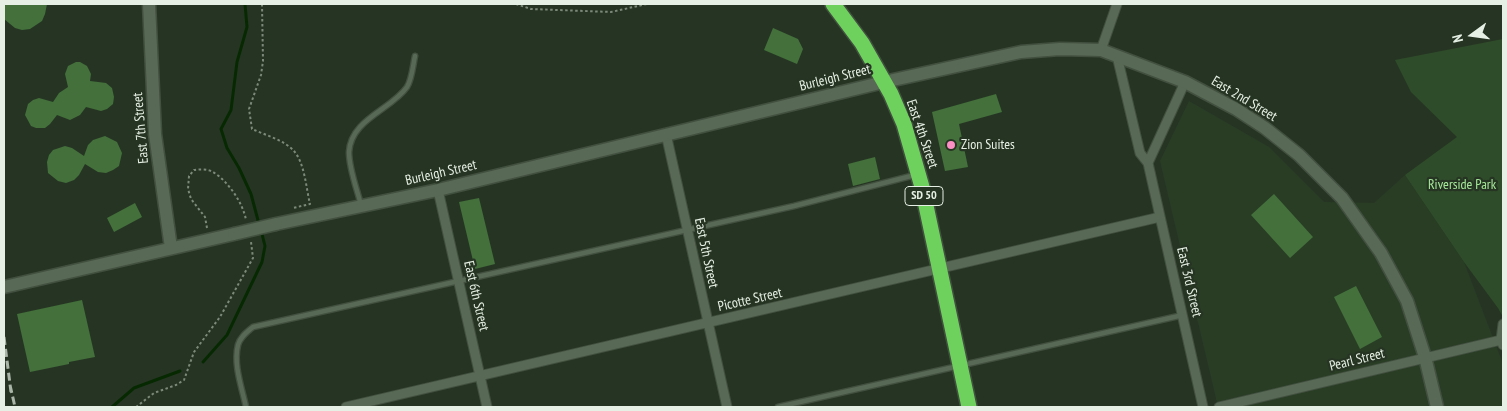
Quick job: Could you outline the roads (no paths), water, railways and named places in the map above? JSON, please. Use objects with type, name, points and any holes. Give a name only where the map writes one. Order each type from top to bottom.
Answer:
[{"type":"highway","name":"East 4th Street","points":[[833,4],[854,30],[884,82],[904,124],[919,174],[969,407]]},
{"type":"street","name":"East 7th Street","points":[[149,4],[155,134],[171,248]]},
{"type":"street","points":[[1101,50],[1117,4]]},
{"type":"street","name":"East 2nd Street","points":[[884,82],[1021,52],[1060,49],[1101,50],[1185,82],[1236,108],[1299,155],[1342,198],[1381,253],[1407,301],[1425,357],[1437,407]]},
{"type":"street","name":"East 3rd Street","points":[[1117,56],[1140,154],[1148,163],[1203,407]]},
{"type":"street","name":"Burleigh Street","points":[[4,287],[276,224],[438,190],[884,82]]},
{"type":"street","points":[[1148,163],[1185,82]]},
{"type":"street","name":"East 5th Street","points":[[666,134],[727,407]]},
{"type":"street","name":"East 6th Street","points":[[438,190],[487,407]]},
{"type":"street","name":"Picotte Street","points":[[346,407],[1160,217]]},
{"type":"street","points":[[1502,342],[1503,324]]},
{"type":"street","name":"Pearl Street","points":[[1220,407],[1425,357],[1502,342]]},
{"type":"lane","points":[[362,206],[352,171],[349,152],[354,135],[366,121],[393,101],[408,85],[415,56]]},
{"type":"lane","points":[[246,407],[237,361],[238,344],[243,335],[253,327],[794,206],[919,174]]},
{"type":"lane","points":[[778,407],[1183,315]]},
{"type":"waterway","points":[[245,4],[247,27],[237,62],[231,110],[221,129],[227,148],[251,194],[259,224]]},
{"type":"waterway","points":[[203,362],[227,335],[262,262],[265,246],[261,230]]},
{"type":"waterway","points":[[112,407],[134,388],[180,371]]},
{"type":"railway","points":[[4,337],[11,392]]},
{"type":"railway","points":[[10,385],[15,407]]},
{"type":"place","name":"Zion Suites","points":[[951,145]]},
{"type":"park label","name":"Riverside Park","points":[[1462,185]]}]
